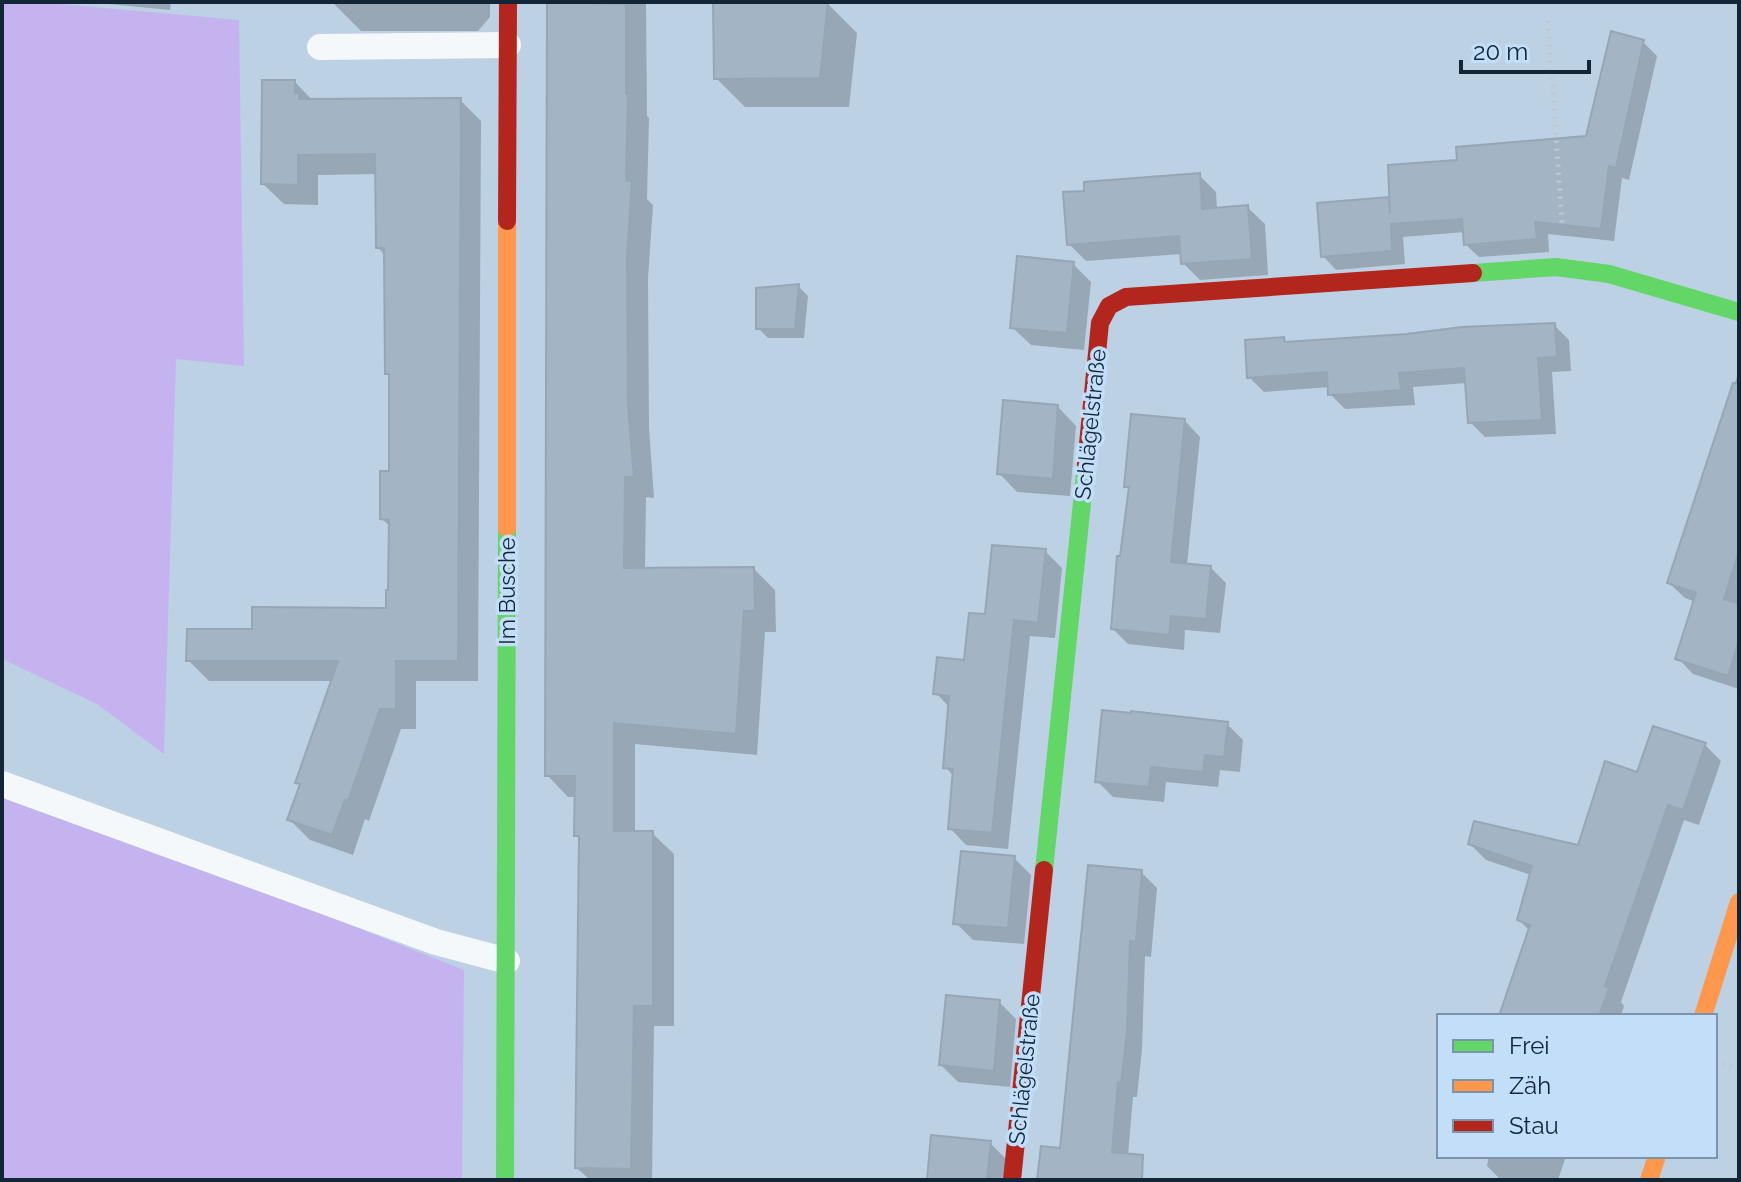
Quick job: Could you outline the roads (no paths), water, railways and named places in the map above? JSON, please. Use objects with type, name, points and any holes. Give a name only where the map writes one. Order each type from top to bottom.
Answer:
[{"type":"street","name":"Im Busche","points":[[505,1180],[508,2]]},
{"type":"street","name":"Schlägelstraße","points":[[1012,1180],[1100,323],[1109,306],[1126,297],[1565,268],[1609,274],[1739,312]]},
{"type":"street","points":[[1704,1014],[1739,902]]},
{"type":"street","points":[[1649,1180],[1656,1158]]},
{"type":"lane","points":[[320,47],[508,45]]},
{"type":"lane","points":[[2,784],[436,942],[507,961]]}]
